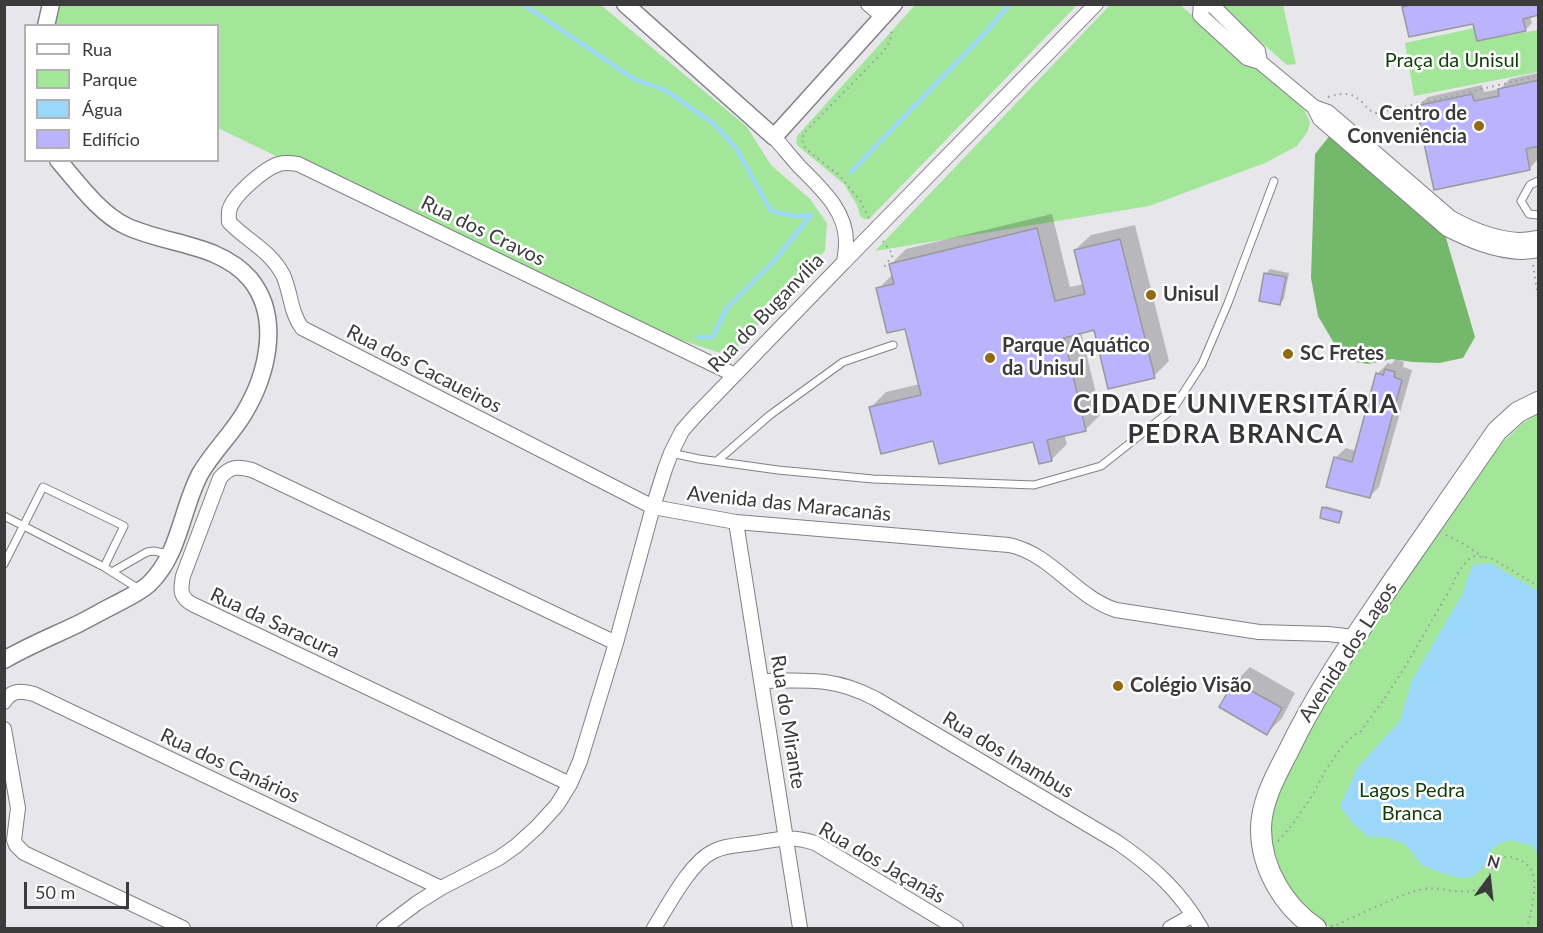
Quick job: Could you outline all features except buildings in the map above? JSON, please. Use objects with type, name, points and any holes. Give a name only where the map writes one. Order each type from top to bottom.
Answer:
[{"type":"main road","name":"Avenida dos Lagos","points":[[1322,927],[1291,908],[1278,889],[1264,853],[1261,829],[1264,808],[1274,780],[1314,701],[1355,637],[1497,431],[1518,412],[1539,402]]},
{"type":"street","points":[[46,24],[51,4]]},
{"type":"street","name":"Rua do Buganvília","points":[[625,4],[774,137],[825,192],[839,214],[846,241],[844,262],[682,432],[671,453],[653,507]]},
{"type":"street","points":[[774,137],[890,15],[868,4]]},
{"type":"street","points":[[844,262],[1096,4]]},
{"type":"street","points":[[1201,5],[1200,15],[1247,58],[1260,62],[1314,106],[1328,112],[1451,218],[1472,229],[1494,235],[1519,240],[1539,238]]},
{"type":"street","points":[[1314,106],[1320,119],[1447,229],[1471,241],[1495,248],[1519,252],[1534,250]]},
{"type":"street","points":[[4,660],[141,590],[157,575],[170,555],[201,473],[243,415],[255,391],[264,368],[268,340],[267,317],[261,296],[250,279],[236,266],[200,249],[125,226],[93,200],[60,162]]},
{"type":"street","name":"Rua dos Cravos","points":[[229,215],[235,200],[248,185],[273,166],[290,162],[298,164],[735,375]]},
{"type":"street","name":"Rua dos Cacaueiros","points":[[229,215],[234,227],[257,244],[277,265],[283,276],[297,321],[302,328],[653,507]]},
{"type":"street","name":"Rua da Saracura","points":[[570,784],[186,601],[181,586],[183,576],[220,478],[226,471],[242,468],[252,470],[616,643]]},
{"type":"street","points":[[384,928],[441,888],[499,858],[516,846],[557,805],[580,761],[616,643],[653,507]]},
{"type":"street","name":"Avenida das Maracanãs","points":[[653,507],[736,522],[1009,545],[1035,554],[1097,602],[1116,610],[1260,633],[1355,637]]},
{"type":"street","name":"Rua do Mirante","points":[[736,522],[800,928]]},
{"type":"street","name":"Rua dos Inambus","points":[[761,681],[831,682],[861,691],[876,699],[1139,857],[1171,885],[1201,928]]},
{"type":"street","name":"Rua dos Canários","points":[[4,702],[15,691],[34,694],[441,888]]},
{"type":"street","points":[[4,729],[18,808],[14,840],[19,849],[183,928]]},
{"type":"street","name":"Rua dos Jaçanãs","points":[[654,928],[689,873],[702,858],[713,851],[724,848],[786,838],[801,838],[815,843],[956,928]]},
{"type":"street","points":[[1170,928],[1193,915]]},
{"type":"lane","points":[[671,453],[717,461],[873,479],[1034,485],[1101,466],[1173,409],[1202,364],[1228,303],[1274,181]]},
{"type":"lane","points":[[1539,181],[1530,185],[1521,201],[1529,214],[1539,215]]},
{"type":"lane","points":[[717,461],[770,415],[843,363],[893,345]]},
{"type":"lane","points":[[4,564],[44,487],[124,526],[104,567]]},
{"type":"lane","points":[[4,516],[104,567],[141,590]]},
{"type":"lane","points":[[112,572],[147,552],[154,551],[170,555]]},
{"type":"path","points":[[884,267],[893,255],[875,230],[861,202],[840,176],[806,149],[802,140],[804,133],[883,52],[890,41],[890,15]]},
{"type":"path","points":[[1333,95],[1348,93],[1376,112],[1539,76]]},
{"type":"path","points":[[1534,250],[1539,297]]},
{"type":"path","points":[[1431,527],[1483,557]]},
{"type":"path","points":[[1277,842],[1312,796],[1325,771],[1342,747],[1361,730],[1387,695],[1464,563],[1473,556],[1491,558],[1539,586]]},
{"type":"path","points":[[1322,927],[1335,926],[1407,893],[1422,889],[1475,890],[1481,887],[1488,878],[1498,860],[1509,857],[1524,861],[1534,877],[1527,928]]},
{"type":"green space","points":[[59,4],[601,5],[747,127],[771,165],[810,199],[827,223],[825,250],[809,272],[729,356],[675,338],[301,157],[276,156],[219,128],[219,24],[54,24]]},
{"type":"green space","points":[[916,4],[1077,5],[869,219],[864,219],[860,216],[857,205],[844,184],[798,146],[797,136]]},
{"type":"green space","points":[[1110,5],[1180,5],[1304,109],[1310,122],[1308,131],[1297,146],[1265,163],[1149,206],[875,251]]},
{"type":"green space","points":[[1219,5],[1283,5],[1296,64],[1287,65]]},
{"type":"green space","name":"Praça da Unisul","points":[[1474,28],[1477,41],[1538,30],[1538,72],[1414,96],[1405,43]]},
{"type":"green space","points":[[1331,134],[1444,231],[1475,337],[1463,358],[1439,363],[1392,359],[1368,364],[1344,360],[1318,316],[1311,278],[1315,154]]},
{"type":"green space","name":"Lagos Pedra Branca","points":[[1538,413],[1538,928],[1331,928],[1309,912],[1284,884],[1271,850],[1271,821],[1277,795],[1315,717],[1356,649],[1502,443],[1523,423]]},
{"type":"water","points":[[1492,564],[1538,591],[1538,857],[1533,846],[1510,840],[1490,851],[1485,866],[1472,877],[1461,878],[1422,865],[1405,844],[1385,837],[1369,837],[1353,824],[1340,806],[1358,767],[1400,721],[1412,680],[1463,593],[1473,565]]},
{"type":"waterway","points":[[523,4],[634,79],[665,90],[714,124],[736,148],[771,211],[794,216],[811,215]]},
{"type":"waterway","points":[[851,172],[1010,4]]},
{"type":"waterway","points":[[698,337],[712,337],[727,308],[775,260],[811,215]]},
{"type":"place","name":"Centro de Conveniência","points":[[1479,126]]},
{"type":"place","name":"Unisul","points":[[1151,295]]},
{"type":"place","name":"SC Fretes","points":[[1288,354]]},
{"type":"place","name":"Parque Aquático da Unisul","points":[[990,358]]},
{"type":"place","name":"Colégio Visão","points":[[1118,686]]},
{"type":"district","name":"CIDADE UNIVERSITÁRIA PEDRA BRANCA","points":[[1236,420]]}]
